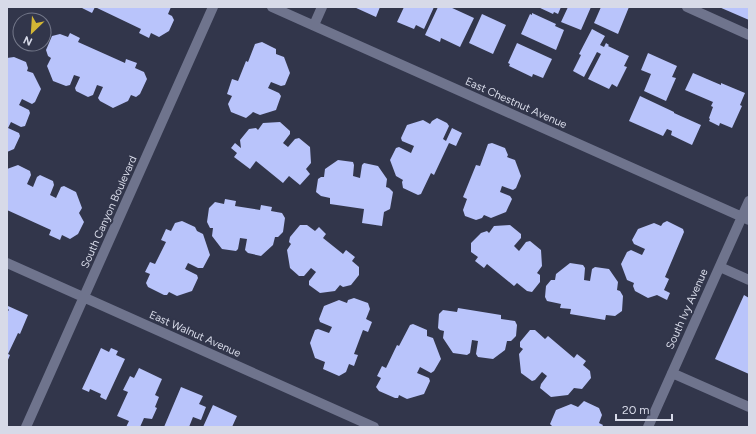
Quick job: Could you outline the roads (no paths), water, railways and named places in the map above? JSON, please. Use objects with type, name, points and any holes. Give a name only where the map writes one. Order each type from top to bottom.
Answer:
[{"type":"street","name":"South Canyon Boulevard","points":[[26,427],[213,7]]},
{"type":"street","name":"East Chestnut Avenue","points":[[272,7],[745,219]]},
{"type":"street","points":[[314,25],[322,7]]},
{"type":"street","points":[[687,7],[749,35]]},
{"type":"street","name":"South Ivy Avenue","points":[[648,427],[720,267],[745,219],[749,201]]},
{"type":"street","name":"East Walnut Avenue","points":[[7,263],[374,427]]},
{"type":"street","points":[[720,267],[749,280]]},
{"type":"street","points":[[672,373],[749,407]]}]
